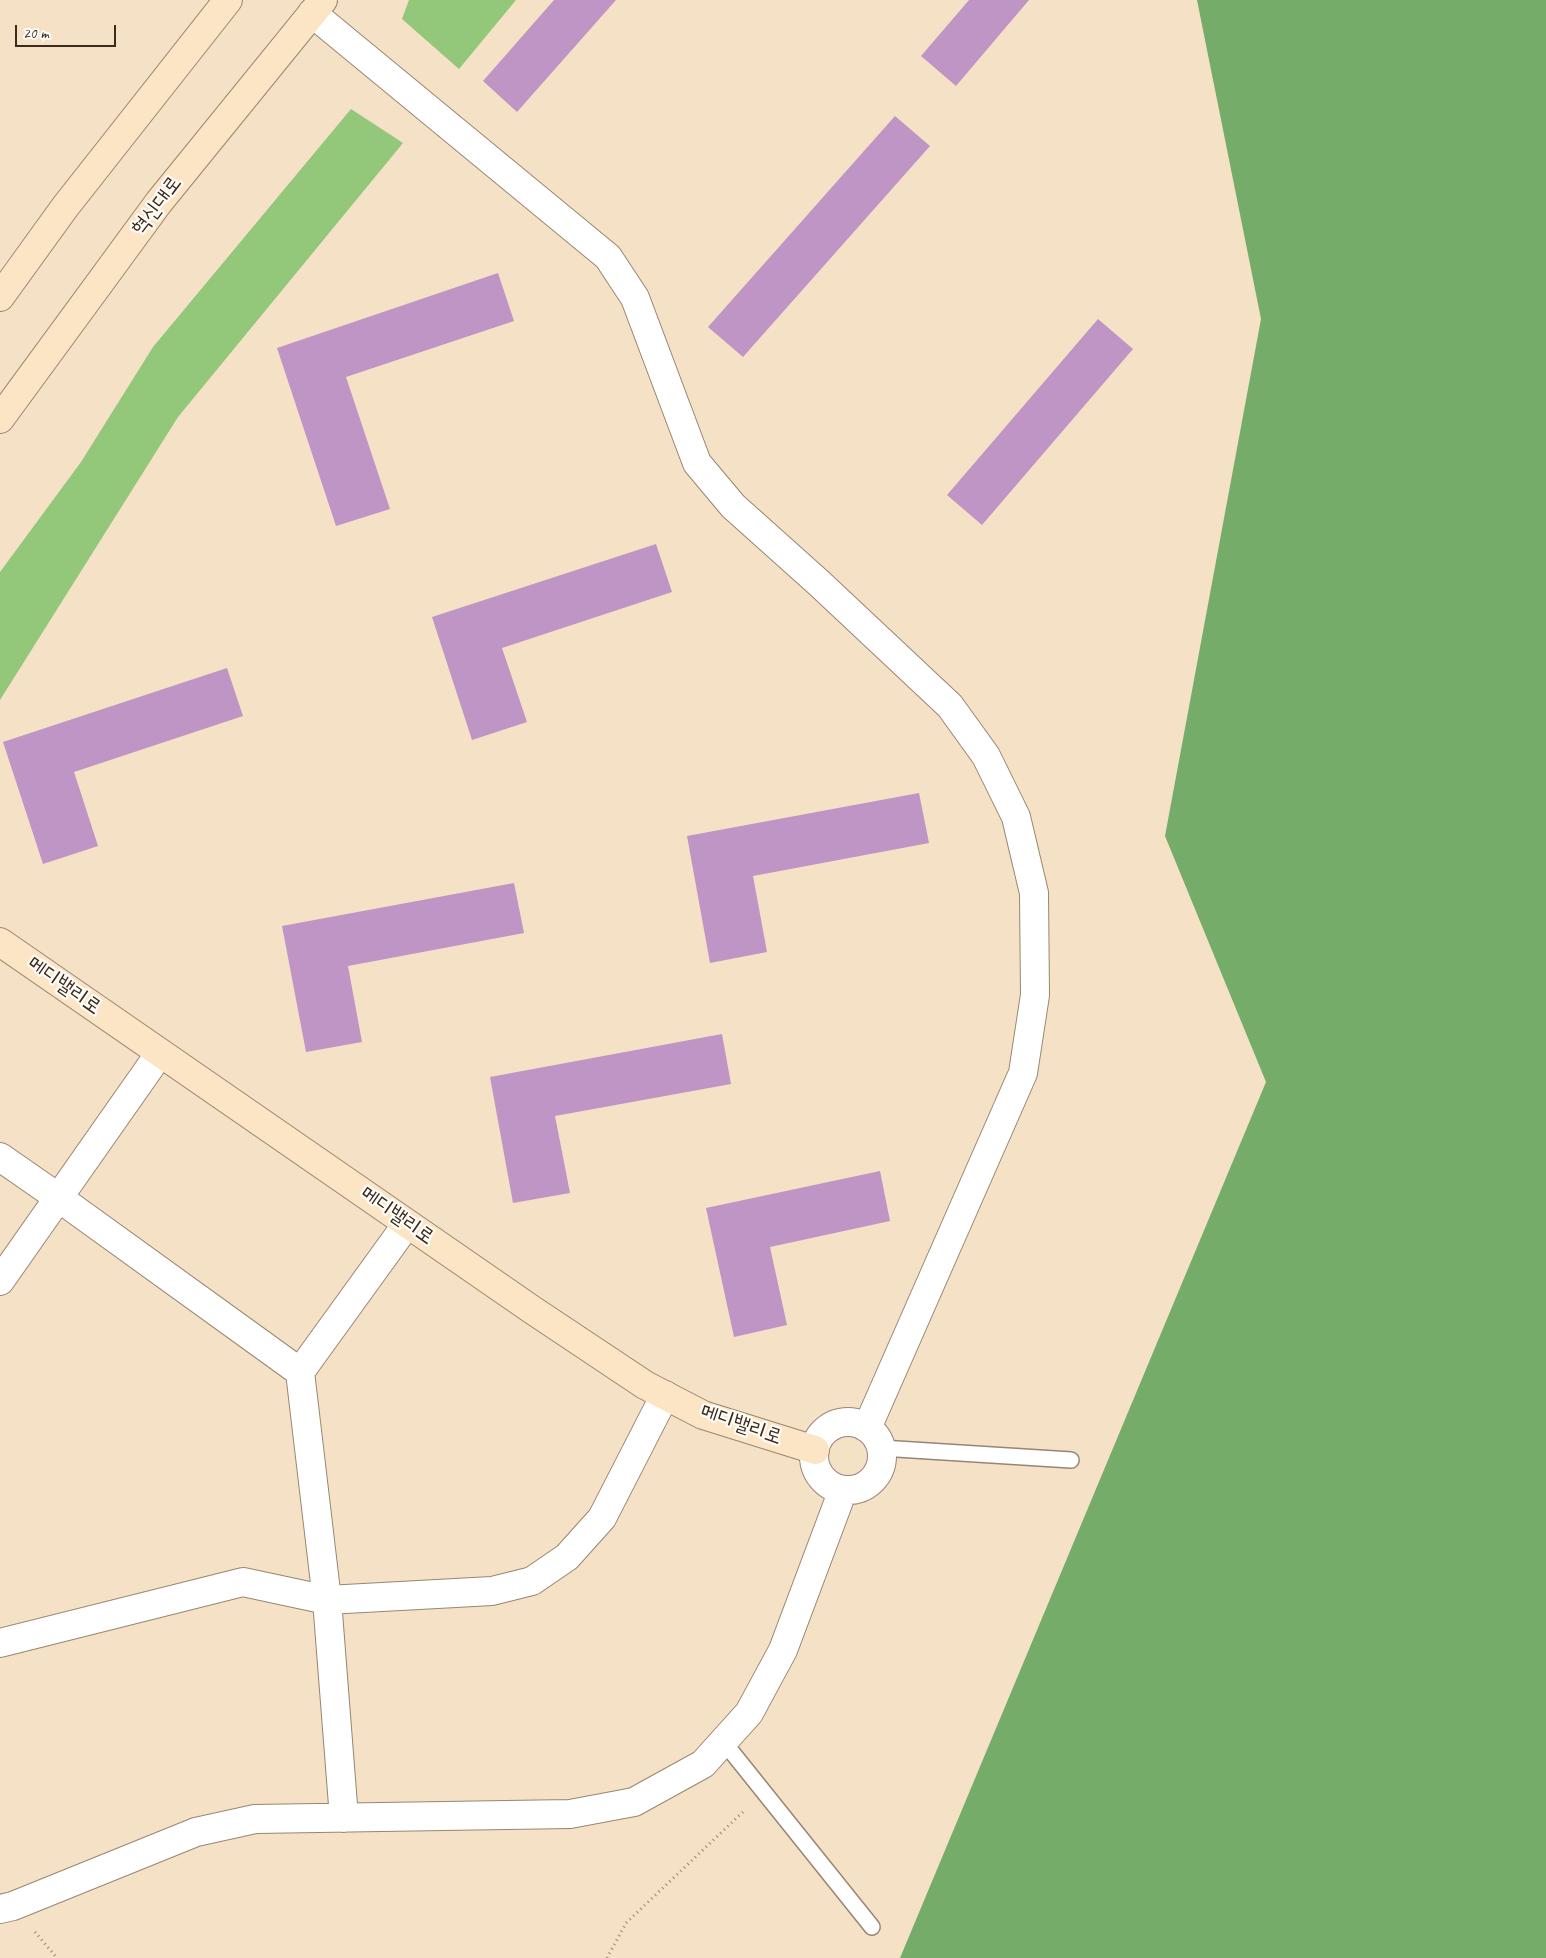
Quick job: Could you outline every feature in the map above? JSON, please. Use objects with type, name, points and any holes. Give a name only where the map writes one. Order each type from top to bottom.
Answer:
[{"type":"street","points":[[0,297],[65,207],[228,0]]},
{"type":"street","points":[[317,6],[608,257],[635,298],[697,463],[734,506],[950,706],[986,756],[1016,817],[1034,894],[1035,995],[1023,1073],[874,1438]]},
{"type":"street","name":"혁신대로","points":[[0,419],[159,202],[317,6]]},
{"type":"street","name":"메디밸리로","points":[[0,942],[530,1309],[645,1385],[703,1415],[815,1450]]},
{"type":"street","points":[[0,1281],[160,1053]]},
{"type":"street","points":[[0,1157],[300,1372]]},
{"type":"street","points":[[344,1818],[327,1600],[300,1372],[407,1224]]},
{"type":"street","points":[[0,1643],[243,1582],[327,1600],[492,1591],[532,1581],[567,1557],[602,1518],[665,1395]]},
{"type":"street","points":[[857,1422],[874,1438],[883,1458],[880,1470],[874,1479],[855,1489],[844,1490],[833,1486],[821,1475],[815,1461],[815,1450],[825,1430],[834,1424],[857,1422]]},
{"type":"street","points":[[0,1909],[13,1906],[196,1832],[255,1819],[570,1814],[634,1802],[703,1764],[749,1713],[783,1650],[844,1490]]},
{"type":"lane","points":[[874,1438],[1071,1460]]},
{"type":"lane","points":[[723,1741],[872,1927]]},
{"type":"path","points":[[607,1958],[626,1923],[764,1792]]},
{"type":"green space","points":[[409,0],[516,0],[459,69],[402,19]]},
{"type":"green space","points":[[1197,0],[1546,0],[1546,1958],[900,1958],[1266,1082],[1165,836],[1261,319]]},
{"type":"green space","points":[[351,109],[403,143],[178,417],[0,700],[0,572],[81,462],[153,347]]},
{"type":"building","points":[[554,0],[616,0],[517,112],[483,81]]},
{"type":"building","points":[[969,0],[1029,0],[956,86],[921,56]]},
{"type":"building","points":[[895,116],[930,146],[743,357],[708,327]]},
{"type":"building","points":[[498,273],[514,321],[346,377],[390,509],[336,526],[277,348]]},
{"type":"building","points":[[1098,319],[1133,349],[982,525],[947,495]]},
{"type":"building","points":[[656,544],[672,592],[502,648],[527,722],[472,740],[432,617]]},
{"type":"building","points":[[227,668],[243,716],[74,772],[98,846],[43,864],[3,742]]},
{"type":"building","points":[[919,793],[929,843],[753,876],[767,952],[710,963],[687,836]]},
{"type":"building","points":[[514,883],[524,933],[348,966],[362,1042],[306,1052],[282,926]]},
{"type":"building","points":[[722,1034],[731,1084],[555,1116],[570,1193],[513,1203],[490,1077]]},
{"type":"building","points":[[880,1171],[890,1221],[770,1247],[787,1325],[734,1337],[706,1208]]}]
